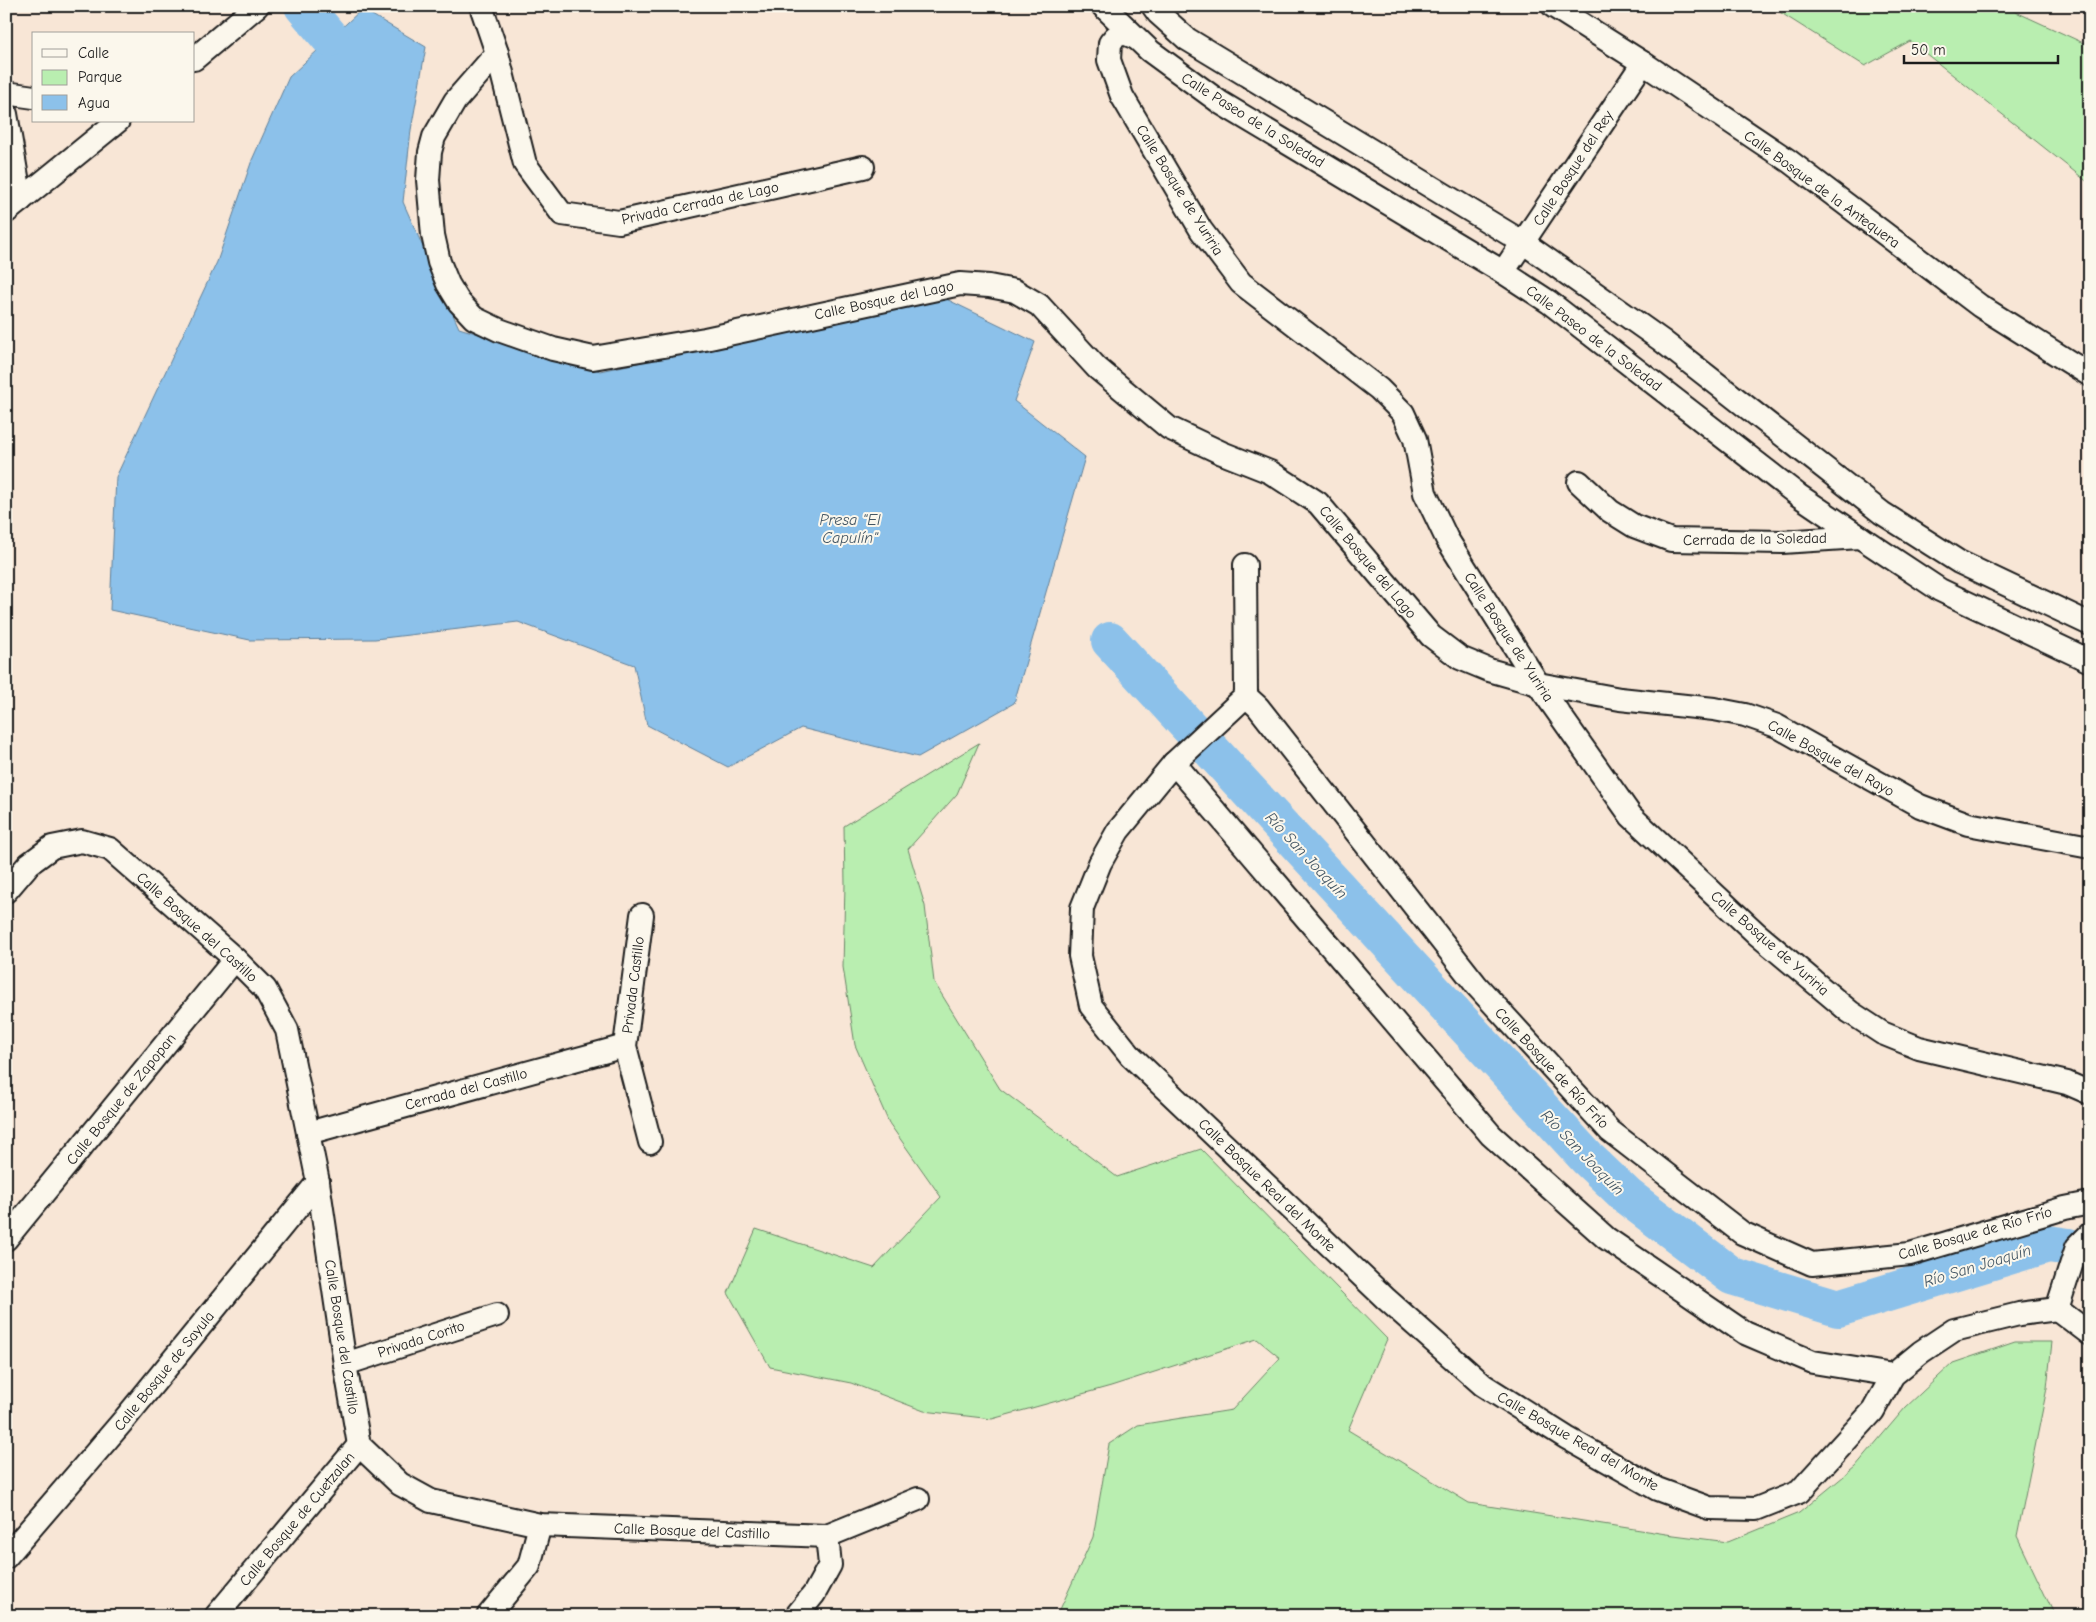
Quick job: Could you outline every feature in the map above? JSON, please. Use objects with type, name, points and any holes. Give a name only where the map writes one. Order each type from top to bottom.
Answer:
[{"type":"street","points":[[482,6],[497,53]]},
{"type":"street","name":"Calle Paseo de la Soledad","points":[[1103,6],[1136,38],[1177,72],[1221,103],[1503,272],[1549,302],[1798,495],[1860,537],[1940,590],[2090,661]]},
{"type":"street","points":[[1153,6],[1158,13],[1187,39],[1524,243],[1661,340],[1882,513],[1959,562],[2090,624]]},
{"type":"street","name":"Calle Bosque de la Antequera","points":[[1553,6],[1643,63],[1788,161],[1980,306],[2090,375]]},
{"type":"street","points":[[195,58],[253,10]]},
{"type":"street","name":"Calle Bosque de Yuriria","points":[[1136,38],[1124,33],[1116,36],[1110,43],[1109,60],[1122,96],[1201,230],[1241,283],[1379,389],[1403,413],[1415,439],[1425,493],[1447,539],[1538,684],[1631,816],[1757,934],[1850,1012],[1882,1034],[1919,1048],[2068,1083],[2090,1092]]},
{"type":"street","name":"Privada Cerrada de Lago","points":[[497,53],[525,164],[562,214],[620,222],[863,167]]},
{"type":"street","name":"Calle Bosque del Lago","points":[[497,53],[455,102],[434,136],[430,152],[428,180],[433,235],[439,262],[448,284],[459,302],[474,318],[498,330],[553,349],[593,358],[705,339],[960,284],[989,286],[1015,291],[1039,305],[1097,368],[1170,428],[1222,453],[1270,472],[1318,502],[1431,636],[1460,658],[1490,670],[1538,684]]},
{"type":"street","name":"Calle Bosque del Rey","points":[[1503,272],[1643,63]]},
{"type":"street","points":[[6,93],[32,97]]},
{"type":"street","points":[[6,114],[14,206]]},
{"type":"street","points":[[14,206],[117,122]]},
{"type":"street","name":"Cerrada de la Soledad","points":[[1579,482],[1610,511],[1634,526],[1671,540],[1782,542],[1860,537]]},
{"type":"street","points":[[1245,565],[1246,696],[1174,763],[1491,1135],[1606,1238],[1745,1332],[1813,1362],[1893,1375]]},
{"type":"street","name":"Calle Bosque del Rayo","points":[[1538,684],[1620,699],[1714,709],[1745,715],[1777,726],[1920,806],[1968,824],[2090,848]]},
{"type":"street","name":"Calle Bosque de Río Frío","points":[[1246,696],[1258,707],[1477,986],[1610,1131],[1742,1233],[1812,1264],[1910,1254],[2065,1208],[2090,1203]]},
{"type":"street","name":"Calle Bosque Real del Monte","points":[[1174,763],[1118,830],[1100,863],[1082,908],[1080,956],[1091,1006],[1130,1055],[1384,1298],[1483,1385],[1567,1438],[1657,1489],[1709,1508],[1756,1509],[1799,1492],[1873,1411],[1893,1375],[1954,1330],[2019,1314],[2057,1310]]},
{"type":"street","name":"Calle Bosque del Castillo","points":[[6,891],[29,864],[52,847],[82,841],[110,850],[235,959],[265,990],[287,1030],[318,1182],[359,1445],[400,1484],[432,1501],[540,1525],[827,1536]]},
{"type":"street","name":"Privada Castillo","points":[[642,915],[625,1046],[650,1142]]},
{"type":"street","name":"Calle Bosque de Zapopan","points":[[6,1239],[235,959]]},
{"type":"street","name":"Cerrada del Castillo","points":[[308,1133],[625,1046]]},
{"type":"street","name":"Calle Bosque de Sayula","points":[[6,1557],[123,1421],[318,1182]]},
{"type":"street","points":[[2090,1234],[2076,1248],[2057,1310],[2090,1334]]},
{"type":"street","name":"Privada Corito","points":[[345,1364],[497,1315]]},
{"type":"street","name":"Calle Bosque de Cuetzalan","points":[[216,1616],[359,1445]]},
{"type":"street","points":[[796,1616],[814,1594],[830,1566],[827,1536],[918,1499]]},
{"type":"street","points":[[488,1616],[529,1566],[540,1525]]},
{"type":"green space","points":[[1770,6],[2003,6],[2090,46],[2090,184],[1910,41],[1865,66]]},
{"type":"green space","points":[[979,743],[957,794],[908,849],[925,906],[934,982],[1000,1089],[1117,1177],[1201,1149],[1387,1339],[1348,1430],[1469,1503],[1728,1542],[1799,1513],[1855,1467],[1905,1408],[1953,1363],[2015,1342],[2052,1342],[2047,1388],[2017,1536],[2055,1616],[1057,1616],[1093,1537],[1109,1444],[1138,1425],[1232,1410],[1280,1358],[1257,1339],[1111,1386],[992,1419],[924,1411],[851,1383],[770,1367],[728,1293],[756,1229],[874,1268],[941,1197],[889,1123],[855,1045],[843,967],[844,826]]},
{"type":"water","name":"Presa \"El Capulín\"","points":[[362,9],[426,47],[411,130],[403,202],[459,328],[600,371],[942,297],[1035,342],[1014,401],[1085,457],[1014,703],[918,757],[801,728],[728,767],[647,725],[634,665],[518,622],[375,639],[250,640],[110,610],[116,477],[217,262],[252,160],[289,77]]},
{"type":"waterway","name":"Río San Joaquín","points":[[303,6],[330,38]]},
{"type":"waterway","name":"Río San Joaquín","points":[[1110,641],[1191,729]]},
{"type":"waterway","name":"Río San Joaquín","points":[[1212,751],[1588,1159],[1628,1197],[1732,1276],[1838,1308],[2048,1244],[2069,1247]]}]
